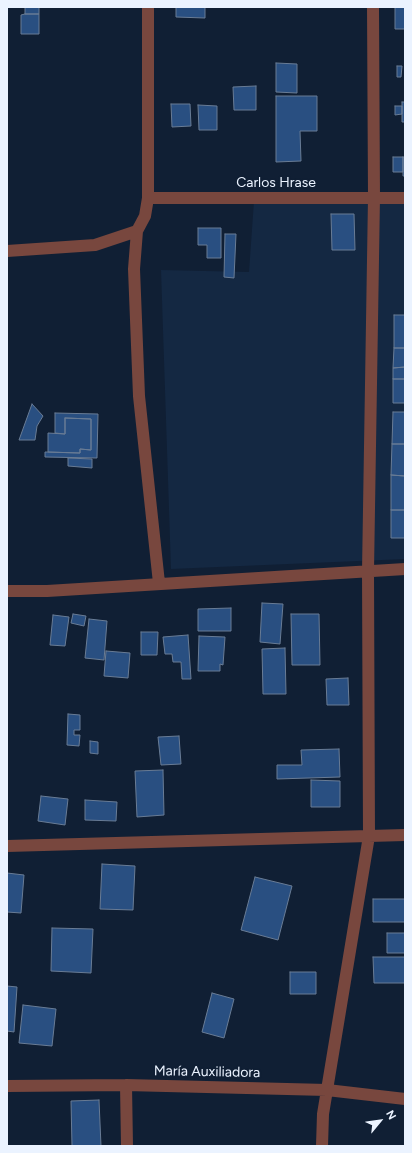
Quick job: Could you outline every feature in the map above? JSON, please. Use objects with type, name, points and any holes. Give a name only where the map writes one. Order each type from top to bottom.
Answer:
[{"type":"street","points":[[148,7],[148,198],[145,216],[137,230],[134,269],[139,396],[159,583]]},
{"type":"street","points":[[322,1146],[323,1114],[369,836],[368,571],[374,197],[373,7]]},
{"type":"street","name":"Carlos Hrase","points":[[148,198],[405,198]]},
{"type":"street","points":[[7,251],[95,245],[137,230]]},
{"type":"street","points":[[7,591],[47,591],[405,569]]},
{"type":"street","points":[[7,846],[405,835]]},
{"type":"street","points":[[126,1085],[127,1146]]},
{"type":"street","name":"María Auxiliadora","points":[[7,1086],[126,1085],[327,1090],[405,1099]]},
{"type":"shaded area","points":[[254,201],[405,202],[405,559],[171,569],[161,270],[249,272]]},
{"type":"building","points":[[25,7],[39,7],[39,14],[25,14]]},
{"type":"building","points":[[176,7],[205,7],[205,18],[176,17]]},
{"type":"building","points":[[395,7],[405,7],[405,29],[395,29]]},
{"type":"building","points":[[39,14],[39,34],[21,34],[21,15]]},
{"type":"building","points":[[276,63],[297,64],[297,93],[276,92]]},
{"type":"building","points":[[397,66],[402,66],[401,77],[397,77]]},
{"type":"building","points":[[256,86],[256,110],[234,110],[233,87]]},
{"type":"building","points":[[276,96],[317,96],[317,131],[300,131],[301,161],[276,162]]},
{"type":"building","points":[[402,102],[405,102],[405,122],[402,122]]},
{"type":"building","points":[[171,104],[190,104],[191,126],[172,127]]},
{"type":"building","points":[[198,105],[217,106],[217,130],[199,130]]},
{"type":"building","points":[[395,106],[402,106],[402,114],[395,115]]},
{"type":"building","points":[[393,157],[403,157],[403,172],[393,172]]},
{"type":"building","points":[[403,157],[405,157],[405,176],[403,176]]},
{"type":"building","points":[[331,214],[354,214],[355,250],[332,250]]},
{"type":"building","points":[[198,228],[221,228],[221,258],[207,258],[207,245],[198,245]]},
{"type":"building","points":[[225,234],[236,234],[234,278],[224,277]]},
{"type":"building","points":[[394,315],[405,315],[405,348],[394,348]]},
{"type":"building","points":[[394,348],[405,348],[405,367],[393,368]]},
{"type":"building","points":[[405,367],[405,379],[393,379],[393,368]]},
{"type":"building","points":[[393,379],[405,379],[405,403],[393,403]]},
{"type":"building","points":[[32,404],[43,416],[37,426],[35,440],[19,440]]},
{"type":"building","points":[[393,412],[405,412],[405,444],[392,444]]},
{"type":"building","points":[[55,413],[98,414],[97,458],[45,457],[45,452],[80,453],[80,449],[91,450],[91,419],[65,418],[65,434],[55,433]]},
{"type":"building","points":[[65,418],[91,419],[91,450],[80,449],[80,453],[48,452],[48,433],[65,434]]},
{"type":"building","points":[[392,444],[405,444],[405,476],[391,475]]},
{"type":"building","points":[[68,458],[92,459],[92,468],[68,466]]},
{"type":"building","points":[[391,475],[405,476],[405,510],[391,510]]},
{"type":"building","points":[[391,510],[405,510],[405,538],[391,538]]},
{"type":"building","points":[[262,603],[283,604],[280,644],[260,642]]},
{"type":"building","points":[[231,608],[231,631],[198,631],[198,609]]},
{"type":"building","points":[[73,614],[86,616],[84,626],[71,623]]},
{"type":"building","points":[[291,614],[319,614],[320,665],[292,665]]},
{"type":"building","points":[[53,615],[69,617],[65,646],[50,645]]},
{"type":"building","points":[[89,619],[107,621],[104,660],[85,658]]},
{"type":"building","points":[[141,632],[158,632],[157,655],[141,655]]},
{"type":"building","points":[[188,635],[191,679],[182,679],[181,662],[173,662],[172,654],[165,654],[163,637]]},
{"type":"building","points":[[199,636],[225,637],[223,665],[220,664],[220,671],[198,671]]},
{"type":"building","points":[[285,648],[286,694],[263,694],[262,649]]},
{"type":"building","points":[[106,651],[130,653],[128,678],[104,676]]},
{"type":"building","points":[[348,678],[349,705],[327,705],[326,679]]},
{"type":"building","points":[[68,714],[80,715],[80,730],[74,730],[74,735],[80,735],[79,746],[67,745]]},
{"type":"building","points":[[179,736],[181,764],[161,765],[158,737]]},
{"type":"building","points":[[90,741],[98,742],[98,754],[90,753]]},
{"type":"building","points":[[339,749],[340,777],[277,779],[277,765],[302,765],[301,750]]},
{"type":"building","points":[[163,770],[164,815],[137,817],[135,771]]},
{"type":"building","points":[[311,780],[340,781],[340,807],[311,807]]},
{"type":"building","points":[[41,796],[68,799],[65,825],[38,821]]},
{"type":"building","points":[[85,800],[117,802],[116,821],[85,820]]},
{"type":"building","points":[[102,864],[135,866],[133,910],[100,909]]},
{"type":"building","points":[[7,873],[24,875],[21,913],[7,912]]},
{"type":"building","points":[[255,877],[292,886],[278,940],[241,930]]},
{"type":"building","points":[[373,899],[405,899],[405,922],[373,922]]},
{"type":"building","points":[[52,928],[93,929],[91,973],[51,971]]},
{"type":"building","points":[[387,933],[405,933],[405,953],[387,953]]},
{"type":"building","points":[[373,957],[405,957],[405,983],[374,983]]},
{"type":"building","points":[[290,972],[316,972],[316,994],[290,994]]},
{"type":"building","points":[[7,986],[17,987],[14,1032],[7,1031]]},
{"type":"building","points":[[212,993],[234,999],[224,1038],[202,1032]]},
{"type":"building","points":[[23,1005],[56,1009],[52,1046],[19,1043]]},
{"type":"building","points":[[99,1100],[101,1146],[72,1146],[71,1101]]}]
